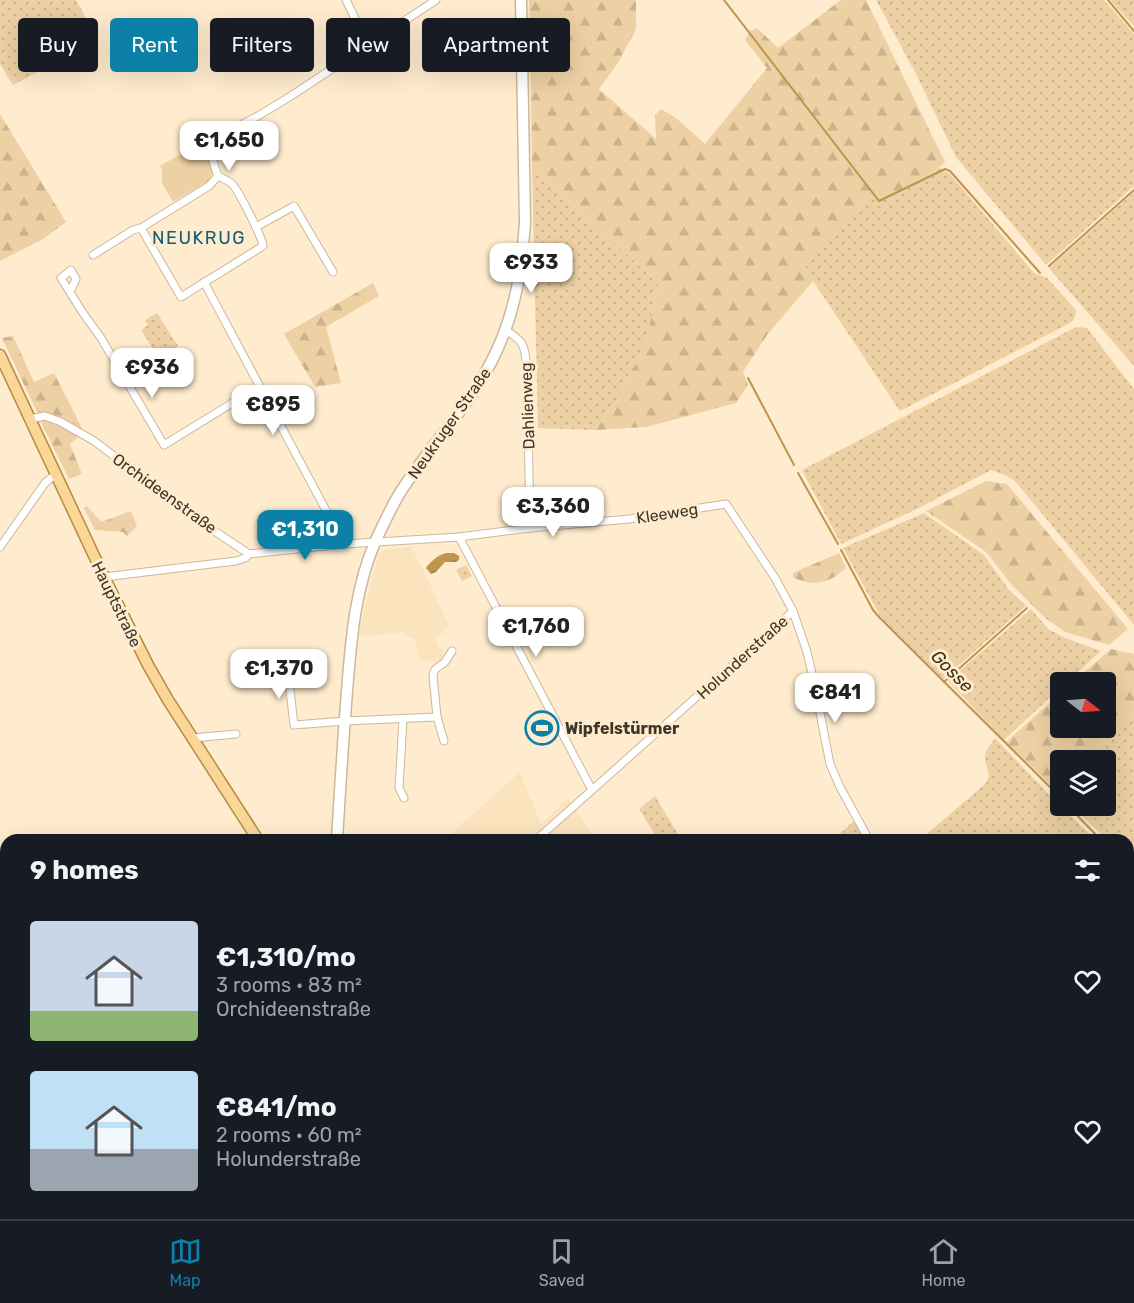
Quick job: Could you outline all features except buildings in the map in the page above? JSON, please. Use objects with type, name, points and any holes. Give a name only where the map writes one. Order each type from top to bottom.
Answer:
[{"type":"main road","name":"Hauptstraße","points":[[0,355],[148,665],[254,834]]},
{"type":"street","points":[[346,0],[355,18]]},
{"type":"street","points":[[409,18],[436,0]]},
{"type":"street","name":"Neukruger Straße","points":[[337,834],[352,640],[365,571],[375,542],[398,496],[483,377],[506,330],[517,292],[523,256],[525,222],[521,0]]},
{"type":"street","points":[[141,228],[181,297],[263,246],[256,227],[232,183],[218,176],[211,145],[214,139],[258,116],[326,72]]},
{"type":"street","points":[[93,255],[209,186],[218,176]]},
{"type":"street","points":[[256,227],[294,206],[333,272]]},
{"type":"street","points":[[204,282],[344,544]]},
{"type":"street","points":[[70,292],[106,347],[164,445],[260,386]]},
{"type":"street","name":"Dahlienweg","points":[[506,330],[523,344],[527,367],[530,528]]},
{"type":"street","name":"Orchideenstraße","points":[[30,419],[45,416],[61,422],[94,441],[249,554]]},
{"type":"street","points":[[0,547],[45,483],[56,474]]},
{"type":"street","name":"Kleeweg","points":[[375,542],[459,537],[629,519],[726,504],[775,578],[793,611]]},
{"type":"street","points":[[459,537],[592,790]]},
{"type":"street","points":[[104,576],[236,561],[249,554],[375,542]]},
{"type":"street","name":"Holunderstraße","points":[[543,834],[793,611],[807,652],[830,765],[866,834]]},
{"type":"street","points":[[444,741],[437,717],[433,676],[437,666],[445,662],[452,651]]},
{"type":"street","points":[[288,673],[294,725],[437,717]]},
{"type":"street","points":[[402,719],[399,788],[404,798]]},
{"type":"street","points":[[192,738],[236,734]]},
{"type":"shaded area","points":[[411,547],[449,626],[444,628],[445,632],[434,637],[439,648],[444,649],[442,659],[434,662],[418,659],[416,640],[404,632],[358,637],[372,577],[381,550]]},
{"type":"shaded area","points":[[520,772],[541,824],[568,798],[592,834],[451,834]]},
{"type":"green space","points":[[0,0],[76,0],[86,18],[18,18],[18,72],[38,72],[13,85],[0,64]]},
{"type":"green space","points":[[529,0],[636,0],[636,29],[618,63],[599,89],[656,139],[655,115],[661,109],[676,118],[705,144],[767,68],[745,40],[750,31],[757,28],[778,48],[841,0],[866,0],[945,162],[905,189],[887,196],[871,196],[806,267],[813,281],[767,335],[743,372],[748,385],[736,403],[646,427],[595,430],[616,402],[643,349],[658,283],[532,167],[530,72],[570,72],[570,18],[529,18]]},
{"type":"green space","points":[[876,0],[1104,0],[1134,34],[1134,186],[1046,265],[956,157],[916,74]]},
{"type":"green space","points":[[1110,0],[1134,0],[1134,26]]},
{"type":"green space","points":[[0,114],[66,222],[43,239],[0,261]]},
{"type":"green space","points":[[204,141],[213,171],[210,180],[173,202],[162,183],[160,166]]},
{"type":"green space","points":[[532,167],[658,283],[643,349],[616,402],[595,430],[538,428]]},
{"type":"green space","points":[[940,168],[951,175],[1034,273],[1047,278],[1076,310],[1074,319],[1070,323],[900,411],[805,267],[871,196],[882,197],[909,186]]},
{"type":"green space","points":[[1134,192],[1134,366],[1049,268]]},
{"type":"green space","points":[[373,283],[379,296],[326,327],[341,383],[315,387],[284,334]]},
{"type":"green space","points":[[157,313],[178,346],[159,358],[141,330],[148,325],[145,320]]},
{"type":"green space","points":[[1076,327],[1087,328],[1134,389],[1134,625],[1015,481],[991,470],[917,509],[841,544],[802,470]]},
{"type":"green space","points":[[13,336],[34,382],[54,373],[83,430],[56,415],[38,414],[2,338]]},
{"type":"green space","points":[[45,419],[61,424],[79,436],[70,444],[82,474],[69,479],[40,420]]},
{"type":"green space","points":[[986,481],[1007,484],[1128,629],[1109,645],[1065,632],[1044,617],[1011,584],[986,552],[926,511]]},
{"type":"green space","points":[[87,506],[101,522],[131,511],[137,526],[127,536],[123,532],[95,530],[84,508]]},
{"type":"green space","points":[[924,513],[984,555],[1009,590],[1026,606],[943,679],[880,616],[843,548]]},
{"type":"green space","points":[[839,553],[846,568],[834,577],[814,583],[793,577],[793,573]]},
{"type":"green space","points":[[466,565],[472,576],[462,581],[456,570]]},
{"type":"green space","points":[[1031,609],[1048,629],[1101,651],[1078,672],[1050,672],[1050,697],[1004,740],[948,681]]},
{"type":"green space","points":[[1111,649],[1134,654],[1134,714],[1116,731],[1116,672],[1085,672]]},
{"type":"green space","points":[[1050,703],[1050,738],[1108,738],[1095,750],[1050,750],[1050,784],[1006,742]]},
{"type":"green space","points":[[1134,714],[1134,834],[1101,834],[1082,816],[1116,816],[1116,750],[1095,750],[1108,738],[1116,738],[1116,731]]},
{"type":"green space","points":[[995,738],[1050,796],[1050,816],[1071,816],[1090,834],[927,834],[986,783],[989,776],[985,753]]},
{"type":"green space","points":[[655,796],[677,834],[653,834],[639,809]]},
{"type":"green space","points":[[855,820],[862,834],[840,834]]},
{"type":"water","points":[[446,553],[454,553],[459,556],[459,560],[445,562],[431,574],[426,568],[434,559]]},
{"type":"waterway","points":[[724,0],[879,201],[945,169],[950,171],[1040,273]]},
{"type":"waterway","points":[[1108,0],[1134,31]]},
{"type":"waterway","points":[[1049,266],[1134,190]]},
{"type":"waterway","name":"Gosse","points":[[748,378],[794,465]]},
{"type":"waterway","name":"Gosse","points":[[798,473],[838,544]]},
{"type":"waterway","name":"Gosse","points":[[841,550],[879,617],[1050,787]]},
{"type":"waterway","points":[[944,682],[1027,608]]},
{"type":"waterway","name":"Gosse","points":[[1078,816],[1095,834]]},
{"type":"place","name":"Wipfelstürmer","points":[[542,728]]},
{"type":"district","name":"NEUKRUG","points":[[199,238]]}]
